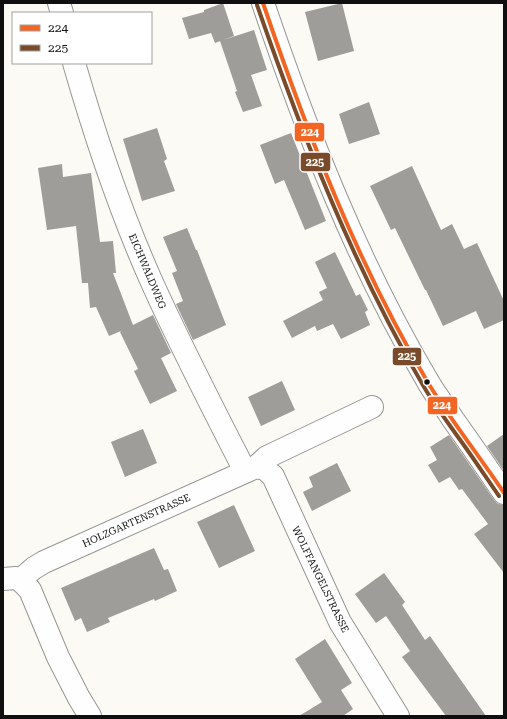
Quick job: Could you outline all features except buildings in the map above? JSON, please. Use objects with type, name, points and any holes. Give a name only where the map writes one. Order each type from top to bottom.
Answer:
[{"type":"street","points":[[263,3],[307,127],[370,274],[427,382],[504,493]]},
{"type":"street","name":"EICHWALDWEG","points":[[74,64],[98,142],[123,212],[150,277],[191,365],[250,469]]},
{"type":"street","name":"HOLZGARTENSTRASSE","points":[[11,580],[44,562],[250,469],[267,457],[372,407]]},
{"type":"street","name":"WOLFFANGELSTRASSE","points":[[250,469],[265,469],[272,476],[340,622],[398,716]]},
{"type":"street","points":[[11,580],[30,590],[58,657],[90,716]]},
{"type":"transit line","name":"224","points":[[263,3],[298,102],[336,199],[380,294],[404,341],[430,386],[504,493]]},
{"type":"transit line","name":"225","points":[[257,5],[311,152],[374,295],[428,393],[499,496]]}]
